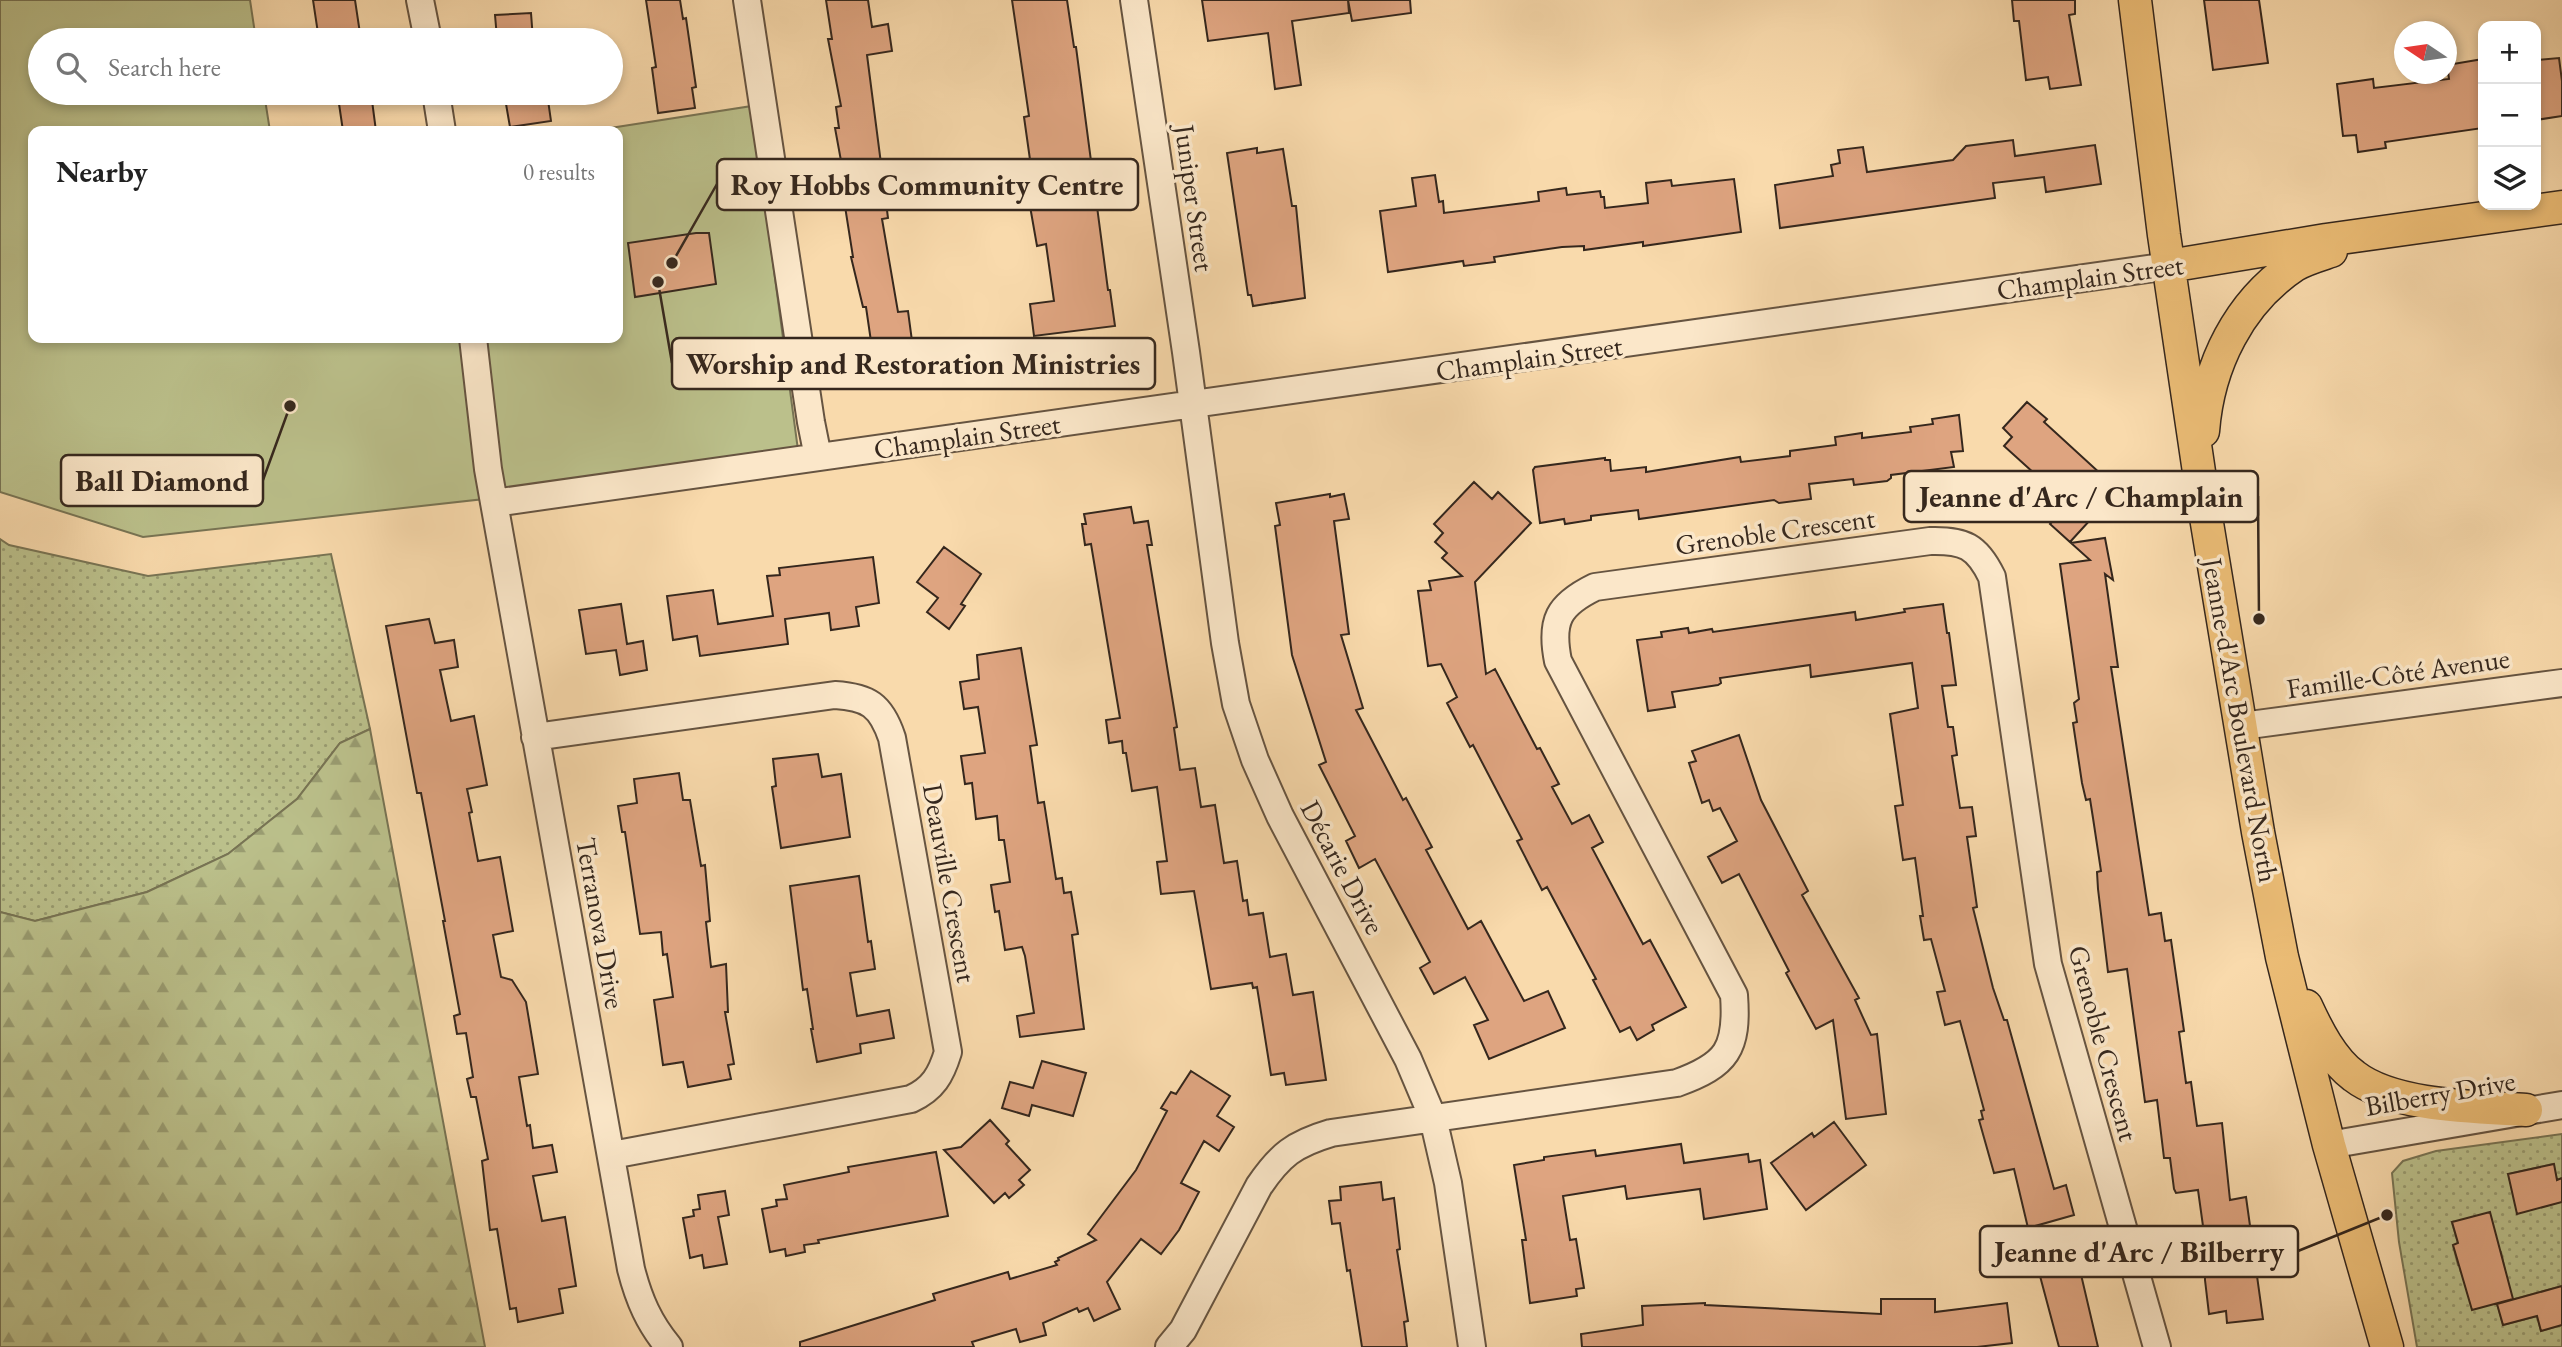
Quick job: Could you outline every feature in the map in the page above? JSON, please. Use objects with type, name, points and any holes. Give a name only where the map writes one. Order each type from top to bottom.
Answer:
[{"type":"main road","name":"Jeanne-d'Arc Boulevard North","points":[[2134,0],[2203,499],[2258,832],[2282,957],[2329,1145],[2387,1347]]},
{"type":"main road","name":"Champlain Street","points":[[2169,266],[2562,207]]},
{"type":"main road","points":[[2203,499],[2203,437],[2208,394],[2218,362],[2233,330],[2257,296],[2297,264],[2378,233]]},
{"type":"main road","points":[[2282,957],[2329,1048],[2354,1076],[2401,1097],[2526,1110]]},
{"type":"street","points":[[420,0],[426,28]]},
{"type":"street","points":[[747,0],[818,457]]},
{"type":"street","name":"Juniper Street","points":[[1134,0],[1193,405]]},
{"type":"street","points":[[438,105],[441,126]]},
{"type":"street","name":"Champlain Street","points":[[494,503],[2169,266]]},
{"type":"street","name":"Terranova Drive","points":[[474,343],[494,503],[631,1269],[639,1299],[652,1326],[669,1347]]},
{"type":"street","name":"Décarie Drive","points":[[1193,405],[1225,643],[1237,704],[1255,760],[1280,816],[1408,1059],[1433,1118],[1448,1183],[1472,1347]]},
{"type":"street","name":"Grenoble Crescent","points":[[1433,1118],[1677,1083],[1703,1074],[1725,1055],[1736,1026],[1734,995],[1558,661],[1554,640],[1558,619],[1572,598],[1595,587],[1930,541],[1950,541],[1969,546],[1984,560],[1992,577],[2048,964],[2157,1347]]},
{"type":"street","name":"Famille-Côté Avenue","points":[[2242,726],[2562,683]]},
{"type":"street","name":"Deauville Crescent","points":[[535,737],[835,695],[856,696],[875,706],[886,721],[892,738],[948,1052],[935,1084],[924,1094],[911,1100],[612,1154]]},
{"type":"street","name":"Bilberry Drive","points":[[2329,1145],[2562,1105]]},
{"type":"street","points":[[1169,1347],[1183,1330],[1259,1186],[1272,1167],[1290,1149],[1309,1139],[1331,1133],[1433,1118]]},
{"type":"green space","points":[[0,0],[250,0],[254,28],[28,28],[28,105],[266,105],[269,126],[28,126],[28,343],[470,343],[493,498],[143,537],[0,492]]},
{"type":"green space","points":[[752,106],[798,450],[505,497],[475,343],[623,343],[623,126]]},
{"type":"green space","points":[[0,539],[9,545],[148,576],[331,554],[370,729],[340,743],[297,799],[228,854],[147,892],[35,921],[0,912]]},
{"type":"green space","points":[[370,729],[485,1347],[0,1347],[0,912],[35,921],[147,892],[228,854],[297,799],[340,743]]},
{"type":"green space","points":[[2562,1134],[2562,1178],[2557,1180],[2553,1164],[2509,1174],[2562,1202],[2562,1286],[2511,1300],[2501,1252],[2452,1223],[2458,1243],[2453,1245],[2458,1265],[2471,1263],[2497,1303],[2503,1325],[2537,1316],[2541,1331],[2562,1325],[2562,1347],[2417,1347],[2399,1242],[2392,1173],[2403,1161],[2436,1151]]},
{"type":"building","points":[[313,0],[355,0],[359,28],[317,28]]},
{"type":"building","points":[[646,0],[680,0],[683,19],[686,18],[696,87],[692,88],[695,108],[658,113],[652,68],[656,67]]},
{"type":"building","points":[[826,0],[868,0],[872,27],[888,24],[892,51],[867,55],[888,218],[882,219],[898,312],[908,311],[914,356],[874,362],[866,307],[863,307],[851,257],[844,200],[848,199],[835,128],[839,128],[836,107],[841,106],[828,39],[832,39]]},
{"type":"building","points":[[1012,0],[1067,0],[1115,326],[1034,336],[1030,304],[1054,301],[1046,244],[1037,246],[1027,189],[1034,188],[1024,117],[1029,116]]},
{"type":"building","points":[[1202,0],[1348,0],[1349,13],[1292,21],[1301,85],[1275,89],[1268,33],[1208,41]]},
{"type":"building","points":[[1348,0],[1410,0],[1411,13],[1352,21]]},
{"type":"building","points":[[2012,0],[2075,0],[2075,14],[2069,15],[2081,85],[2050,89],[2048,77],[2026,80],[2019,21],[2014,21]]},
{"type":"building","points":[[2204,0],[2259,0],[2268,63],[2213,70]]},
{"type":"building","points":[[531,13],[532,28],[496,28],[495,15]]},
{"type":"building","points":[[2559,58],[2562,116],[2541,119],[2541,60]]},
{"type":"building","points":[[2478,60],[2478,129],[2385,142],[2386,148],[2358,152],[2356,135],[2343,136],[2337,84],[2373,79],[2374,88],[2407,84],[2457,84],[2457,63]]},
{"type":"building","points":[[339,105],[373,105],[375,126],[342,126]]},
{"type":"building","points":[[506,105],[549,105],[551,121],[510,126]]},
{"type":"building","points":[[2013,140],[2015,156],[2095,145],[2101,184],[2046,192],[2044,177],[1993,183],[1995,198],[1780,228],[1775,185],[1833,176],[1831,165],[1840,163],[1838,150],[1863,147],[1867,172],[1953,160],[1966,146]]},
{"type":"building","points":[[1257,148],[1257,153],[1283,149],[1292,206],[1296,206],[1305,298],[1253,306],[1251,295],[1248,295],[1227,153]]},
{"type":"building","points":[[1435,175],[1439,202],[1443,201],[1444,213],[1539,201],[1538,192],[1566,188],[1567,195],[1600,191],[1601,197],[1604,197],[1605,208],[1648,203],[1646,183],[1671,180],[1672,186],[1734,179],[1741,232],[1643,246],[1643,242],[1584,250],[1584,246],[1562,247],[1494,257],[1495,262],[1464,266],[1463,261],[1388,272],[1380,211],[1416,206],[1412,178]]},
{"type":"building","points":[[709,233],[716,284],[635,297],[628,243]]},
{"type":"building","points":[[2027,402],[2047,419],[2044,422],[2114,486],[2108,492],[2112,496],[2070,542],[2050,524],[2068,504],[2004,446],[2012,437],[2003,428]]},
{"type":"building","points":[[1959,415],[1963,451],[1951,452],[1954,467],[1891,475],[1887,481],[1854,485],[1853,479],[1809,484],[1811,499],[1779,503],[1774,500],[1639,519],[1638,510],[1591,516],[1591,520],[1565,524],[1564,519],[1540,523],[1533,470],[1535,467],[1605,458],[1610,460],[1611,471],[1646,467],[1646,472],[1740,457],[1741,462],[1790,456],[1790,451],[1836,445],[1835,437],[1862,433],[1862,438],[1911,432],[1910,427],[1933,424],[1932,419]]},
{"type":"building","points":[[1474,482],[1492,499],[1498,492],[1531,523],[1475,582],[1486,674],[1495,669],[1537,749],[1540,748],[1559,784],[1552,787],[1572,824],[1589,815],[1603,842],[1592,848],[1643,944],[1650,940],[1686,1007],[1652,1025],[1654,1030],[1637,1040],[1630,1027],[1620,1032],[1593,980],[1596,979],[1547,887],[1542,890],[1517,841],[1522,839],[1473,745],[1470,747],[1447,703],[1457,697],[1441,664],[1428,666],[1418,591],[1431,590],[1429,581],[1462,576],[1442,558],[1447,553],[1435,542],[1443,533],[1434,524]]},
{"type":"building","points":[[1330,494],[1330,497],[1344,494],[1349,519],[1334,521],[1349,634],[1341,635],[1363,708],[1356,710],[1403,800],[1406,798],[1432,847],[1426,850],[1468,929],[1481,921],[1524,1001],[1548,991],[1565,1028],[1489,1059],[1474,1025],[1488,1020],[1465,977],[1434,994],[1420,968],[1430,962],[1375,859],[1359,868],[1346,841],[1355,836],[1319,765],[1326,762],[1292,655],[1275,526],[1280,525],[1276,503]]},
{"type":"building","points":[[1131,507],[1134,523],[1148,521],[1152,545],[1147,545],[1177,727],[1174,728],[1180,770],[1195,768],[1201,807],[1215,805],[1224,863],[1237,861],[1243,901],[1247,900],[1249,915],[1263,913],[1270,957],[1286,954],[1293,995],[1313,992],[1326,1080],[1286,1085],[1284,1073],[1271,1075],[1257,987],[1253,988],[1252,983],[1211,989],[1194,891],[1161,894],[1157,862],[1167,861],[1157,787],[1132,791],[1122,741],[1109,743],[1106,720],[1120,718],[1091,544],[1085,545],[1082,524],[1086,524],[1084,514]]},
{"type":"building","points":[[2105,538],[2113,580],[2105,574],[2118,667],[2111,667],[2149,915],[2161,913],[2165,941],[2171,940],[2184,1031],[2179,1032],[2186,1083],[2191,1082],[2197,1126],[2222,1123],[2230,1200],[2246,1197],[2263,1319],[2227,1323],[2226,1311],[2209,1314],[2205,1280],[2205,1276],[2208,1276],[2208,1262],[2198,1190],[2176,1193],[2174,1189],[2170,1158],[2164,1158],[2157,1100],[2145,1102],[2127,969],[2108,972],[2098,889],[2097,872],[2101,871],[2090,799],[2086,800],[2082,783],[2073,723],[2077,722],[2074,703],[2079,699],[2060,564],[2090,560],[2071,543]]},
{"type":"building","points":[[944,547],[981,574],[961,604],[965,606],[949,629],[927,612],[938,598],[917,582]]},
{"type":"building","points":[[873,557],[879,603],[856,607],[859,626],[831,630],[829,613],[785,619],[788,644],[700,656],[697,636],[673,640],[667,596],[713,590],[718,624],[773,616],[767,576],[780,575],[779,568]]},
{"type":"building","points":[[621,604],[627,644],[643,641],[647,670],[620,675],[616,650],[586,654],[579,610]]},
{"type":"building","points":[[1943,604],[1956,685],[1942,686],[1948,727],[1953,727],[1957,755],[1952,756],[1960,808],[1972,807],[1976,836],[1967,837],[1977,907],[1973,908],[1993,988],[2004,1020],[2007,1020],[2054,1189],[2066,1185],[2074,1215],[2028,1228],[2014,1169],[1994,1173],[1979,1120],[1983,1119],[1981,1111],[1984,1110],[1960,1021],[1945,1025],[1937,992],[1945,991],[1931,939],[1924,940],[1915,858],[1903,860],[1895,806],[1903,805],[1890,714],[1918,708],[1912,663],[1811,677],[1810,665],[1720,678],[1721,683],[1718,685],[1672,692],[1675,707],[1648,711],[1637,640],[1662,637],[1661,632],[1688,628],[1689,633],[1712,629],[1713,632],[1855,612],[1856,620],[1905,612],[1904,609]]},
{"type":"building","points":[[429,619],[435,643],[454,640],[458,667],[440,670],[451,721],[474,716],[487,785],[467,789],[472,812],[469,813],[478,861],[500,857],[513,931],[493,935],[501,977],[512,980],[526,1002],[538,1074],[519,1077],[527,1126],[530,1125],[533,1148],[552,1145],[557,1172],[533,1176],[542,1221],[565,1217],[576,1286],[559,1289],[563,1313],[518,1322],[516,1308],[510,1309],[497,1229],[490,1230],[482,1161],[488,1159],[476,1097],[471,1097],[467,1079],[473,1077],[466,1033],[457,1034],[454,1016],[460,1014],[445,921],[421,793],[417,793],[386,626]]},
{"type":"building","points":[[1021,648],[1037,745],[1030,746],[1038,803],[1044,802],[1056,879],[1062,878],[1064,893],[1071,892],[1078,934],[1072,935],[1084,1029],[1020,1037],[1017,1016],[1034,1013],[1025,956],[1022,947],[1005,950],[999,911],[995,912],[991,885],[1010,882],[1004,840],[999,840],[997,816],[976,819],[972,783],[965,784],[961,756],[985,753],[978,707],[964,709],[960,682],[979,679],[977,655]]},
{"type":"building","points":[[1739,735],[1761,800],[1808,891],[1802,895],[1859,998],[1855,1000],[1871,1035],[1877,1034],[1886,1114],[1846,1119],[1833,1020],[1816,1029],[1739,874],[1722,883],[1708,857],[1737,841],[1720,808],[1713,811],[1709,800],[1702,803],[1689,763],[1696,761],[1692,751]]},
{"type":"building","points":[[818,754],[822,777],[841,774],[850,837],[781,848],[772,787],[776,786],[773,759]]},
{"type":"building","points":[[679,773],[683,800],[690,800],[701,866],[705,865],[710,921],[706,922],[711,967],[726,964],[728,1012],[725,1012],[734,1064],[728,1065],[731,1079],[688,1087],[683,1062],[663,1065],[654,1000],[673,997],[667,954],[663,955],[661,932],[640,934],[625,832],[622,832],[618,806],[637,803],[634,779]]},
{"type":"building","points":[[859,876],[868,942],[871,941],[875,969],[850,973],[857,1016],[889,1010],[894,1038],[860,1044],[861,1053],[817,1062],[807,989],[803,990],[790,886]]},
{"type":"building","points":[[1042,1061],[1086,1073],[1073,1116],[1032,1105],[1029,1116],[1002,1108],[1010,1082],[1033,1088]]},
{"type":"building","points":[[1191,1071],[1230,1096],[1217,1116],[1234,1127],[1219,1151],[1204,1141],[1181,1183],[1199,1192],[1179,1230],[1161,1254],[1141,1239],[1107,1282],[1120,1309],[1094,1321],[1088,1308],[1079,1312],[1077,1308],[1043,1323],[1046,1335],[1020,1342],[1016,1329],[972,1342],[974,1347],[800,1347],[800,1342],[935,1300],[933,1294],[1008,1272],[1010,1279],[1057,1265],[1055,1262],[1058,1258],[1096,1240],[1088,1234],[1136,1170],[1167,1111],[1161,1108],[1171,1092],[1176,1094]]},
{"type":"building","points":[[990,1120],[1009,1141],[1006,1144],[1030,1170],[1019,1180],[1024,1185],[1009,1198],[1005,1193],[994,1203],[944,1150],[961,1147]]},
{"type":"building","points":[[1834,1122],[1866,1165],[1806,1210],[1771,1163],[1812,1133],[1814,1137]]},
{"type":"building","points":[[1681,1144],[1684,1163],[1748,1154],[1749,1162],[1760,1160],[1767,1209],[1704,1219],[1700,1189],[1627,1199],[1625,1186],[1563,1196],[1570,1240],[1576,1239],[1584,1288],[1576,1289],[1577,1296],[1530,1303],[1522,1240],[1526,1240],[1514,1165],[1544,1160],[1544,1157],[1595,1150],[1596,1156]]},
{"type":"building","points":[[936,1152],[948,1216],[818,1240],[819,1243],[804,1245],[805,1252],[786,1256],[785,1249],[770,1252],[762,1209],[777,1206],[776,1200],[787,1199],[784,1185],[849,1172],[848,1167]]},
{"type":"building","points":[[2554,1164],[2557,1180],[2562,1178],[2562,1202],[2517,1214],[2508,1174]]},
{"type":"building","points":[[1381,1182],[1383,1200],[1394,1198],[1400,1249],[1397,1250],[1408,1321],[1404,1322],[1407,1347],[1362,1347],[1340,1223],[1332,1224],[1329,1201],[1341,1200],[1340,1187]]},
{"type":"building","points":[[725,1191],[729,1215],[718,1217],[727,1264],[704,1268],[702,1255],[690,1258],[683,1218],[694,1216],[693,1210],[700,1209],[698,1195]]},
{"type":"building","points":[[2490,1212],[2513,1299],[2472,1310],[2453,1245],[2458,1243],[2452,1222]]},
{"type":"building","points":[[2079,1266],[2098,1347],[2059,1347],[2040,1276]]},
{"type":"building","points":[[2562,1286],[2562,1325],[2541,1331],[2537,1316],[2503,1325],[2497,1304]]},
{"type":"building","points":[[1881,1299],[1935,1299],[1935,1312],[2007,1303],[2012,1343],[1977,1347],[1582,1347],[1581,1334],[1643,1325],[1642,1306],[1705,1303],[1881,1314]]},
{"type":"place","name":"Roy Hobbs Community Centre","points":[[672,263]]},
{"type":"place","name":"Worship and Restoration Ministries","points":[[658,282]]},
{"type":"place","name":"Ball Diamond","points":[[290,406]]},
{"type":"place","name":"Jeanne d'Arc / Champlain","points":[[2259,619]]},
{"type":"place","name":"Jeanne d'Arc / Bilberry","points":[[2387,1215]]}]
